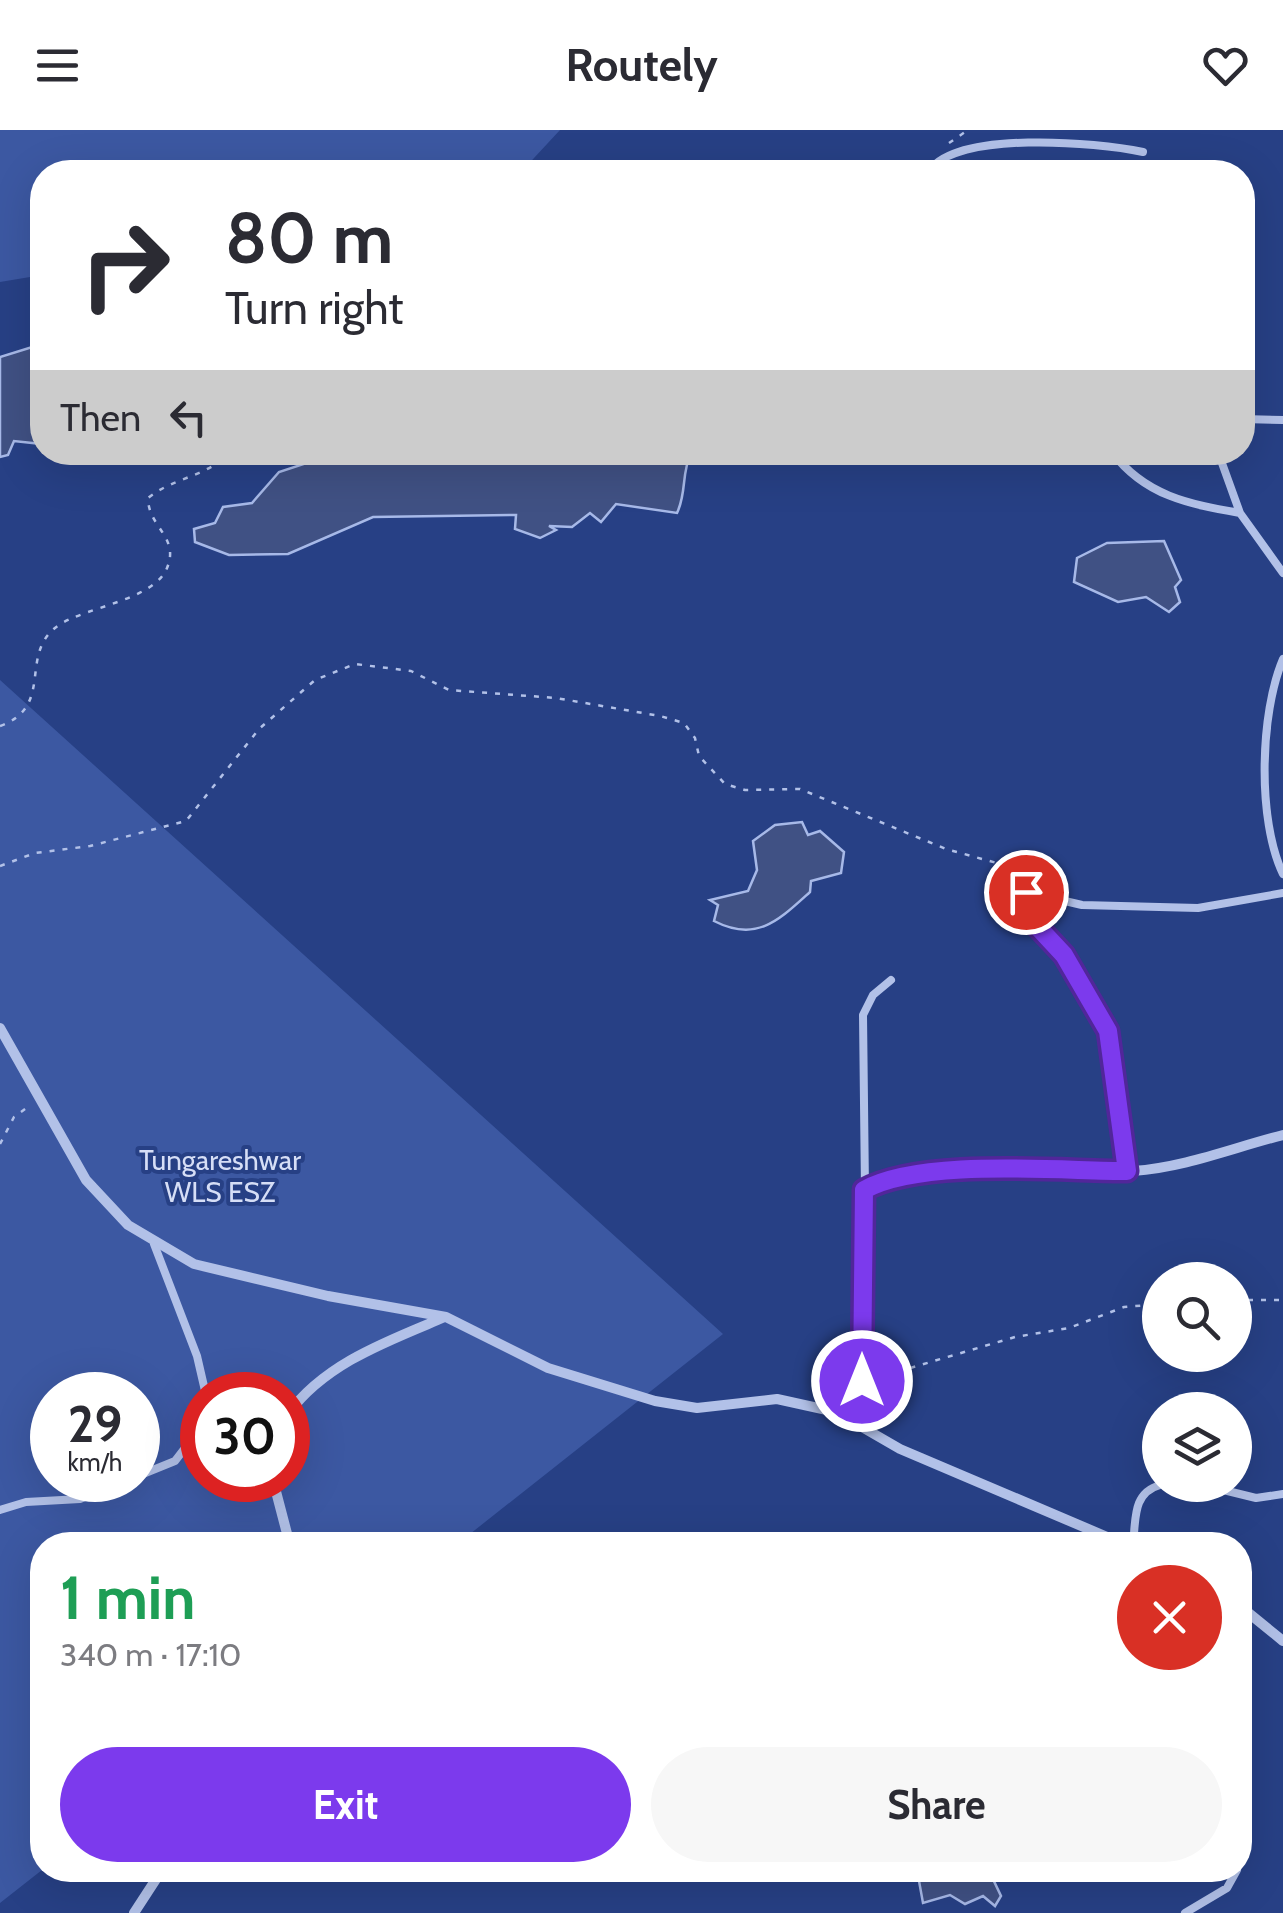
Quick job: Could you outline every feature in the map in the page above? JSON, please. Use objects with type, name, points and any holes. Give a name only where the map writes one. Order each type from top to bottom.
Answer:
[{"type":"street","points":[[0,1028],[86,1180],[128,1225],[154,1244],[194,1264],[243,1278],[446,1316],[548,1368],[655,1401],[697,1408],[794,1401],[856,1422],[900,1449],[1099,1532]]},
{"type":"street","points":[[856,1422],[862,1381],[864,1190],[894,1177],[939,1172],[1127,1171],[1188,1165],[1283,1135]]},
{"type":"street","points":[[310,1387],[371,1349],[446,1316]]},
{"type":"street","points":[[279,1502],[287,1532]]},
{"type":"street","points":[[1252,1615],[1283,1640]]},
{"type":"street","points":[[134,1913],[154,1882]]},
{"type":"lane","points":[[939,160],[1000,141],[1096,142],[1143,152]]},
{"type":"lane","points":[[1255,419],[1283,420]]},
{"type":"lane","points":[[1122,465],[1154,491],[1240,513]]},
{"type":"lane","points":[[1223,465],[1240,513],[1283,573]]},
{"type":"lane","points":[[1283,659],[1265,727],[1273,841],[1283,874]]},
{"type":"lane","points":[[1127,1171],[1108,1031],[1064,955],[1027,920],[1022,910],[1026,892],[1082,904],[1198,908],[1283,893]]},
{"type":"lane","points":[[864,1190],[864,1016],[873,995],[891,980]]},
{"type":"lane","points":[[154,1244],[201,1372]]},
{"type":"lane","points":[[1132,1532],[1142,1494]]},
{"type":"lane","points":[[1252,1495],[1283,1494]]},
{"type":"lane","points":[[0,1510],[30,1502]]},
{"type":"lane","points":[[1185,1913],[1227,1888],[1230,1882]]},
{"type":"path","points":[[0,726],[25,712],[33,697],[42,642],[58,625],[151,586],[166,573],[172,554],[169,538],[148,512],[148,498],[160,488],[207,473],[217,465]]},
{"type":"path","points":[[0,866],[35,854],[90,846],[186,820],[259,729],[316,680],[355,664],[411,671],[449,690],[622,707],[684,724],[695,738],[699,756],[725,784],[745,790],[800,789],[828,798],[946,849],[1015,871],[1026,892]]},
{"type":"path","points":[[0,1144],[14,1117],[38,1100]]},
{"type":"path","points":[[1252,1300],[1283,1300]]},
{"type":"path","points":[[862,1381],[1015,1337],[1070,1328],[1124,1307],[1142,1306]]},
{"type":"green space","points":[[0,130],[560,130],[532,160],[30,160],[30,277],[0,282]]},
{"type":"green space","name":"Tungareshwar WLS ESZ","points":[[0,680],[723,1334],[472,1532],[30,1532],[30,1879],[0,1903]]},
{"type":"shaded area","points":[[30,348],[30,443],[14,441],[8,455],[0,457],[0,357]]},
{"type":"shaded area","points":[[301,465],[687,465],[677,513],[616,504],[601,522],[590,513],[572,527],[549,526],[556,530],[540,538],[515,529],[516,515],[373,517],[288,554],[229,555],[195,542],[194,529],[215,523],[223,507],[252,503],[279,472]]},
{"type":"shaded area","points":[[1164,541],[1181,580],[1175,587],[1180,602],[1169,612],[1146,597],[1118,602],[1074,582],[1077,558],[1107,543]]},
{"type":"shaded area","points":[[802,822],[808,835],[820,831],[844,852],[841,873],[811,881],[810,892],[766,925],[743,930],[714,921],[718,905],[710,900],[748,891],[757,870],[753,841],[775,825]]},
{"type":"shaded area","points":[[919,1882],[994,1882],[1001,1896],[995,1906],[983,1896],[965,1904],[950,1895],[923,1903]]},
{"type":"route","points":[[862,1381],[864,1190],[894,1177],[939,1172],[1127,1171],[1108,1031],[1058,945],[1027,920],[1022,910],[1026,892]]}]
